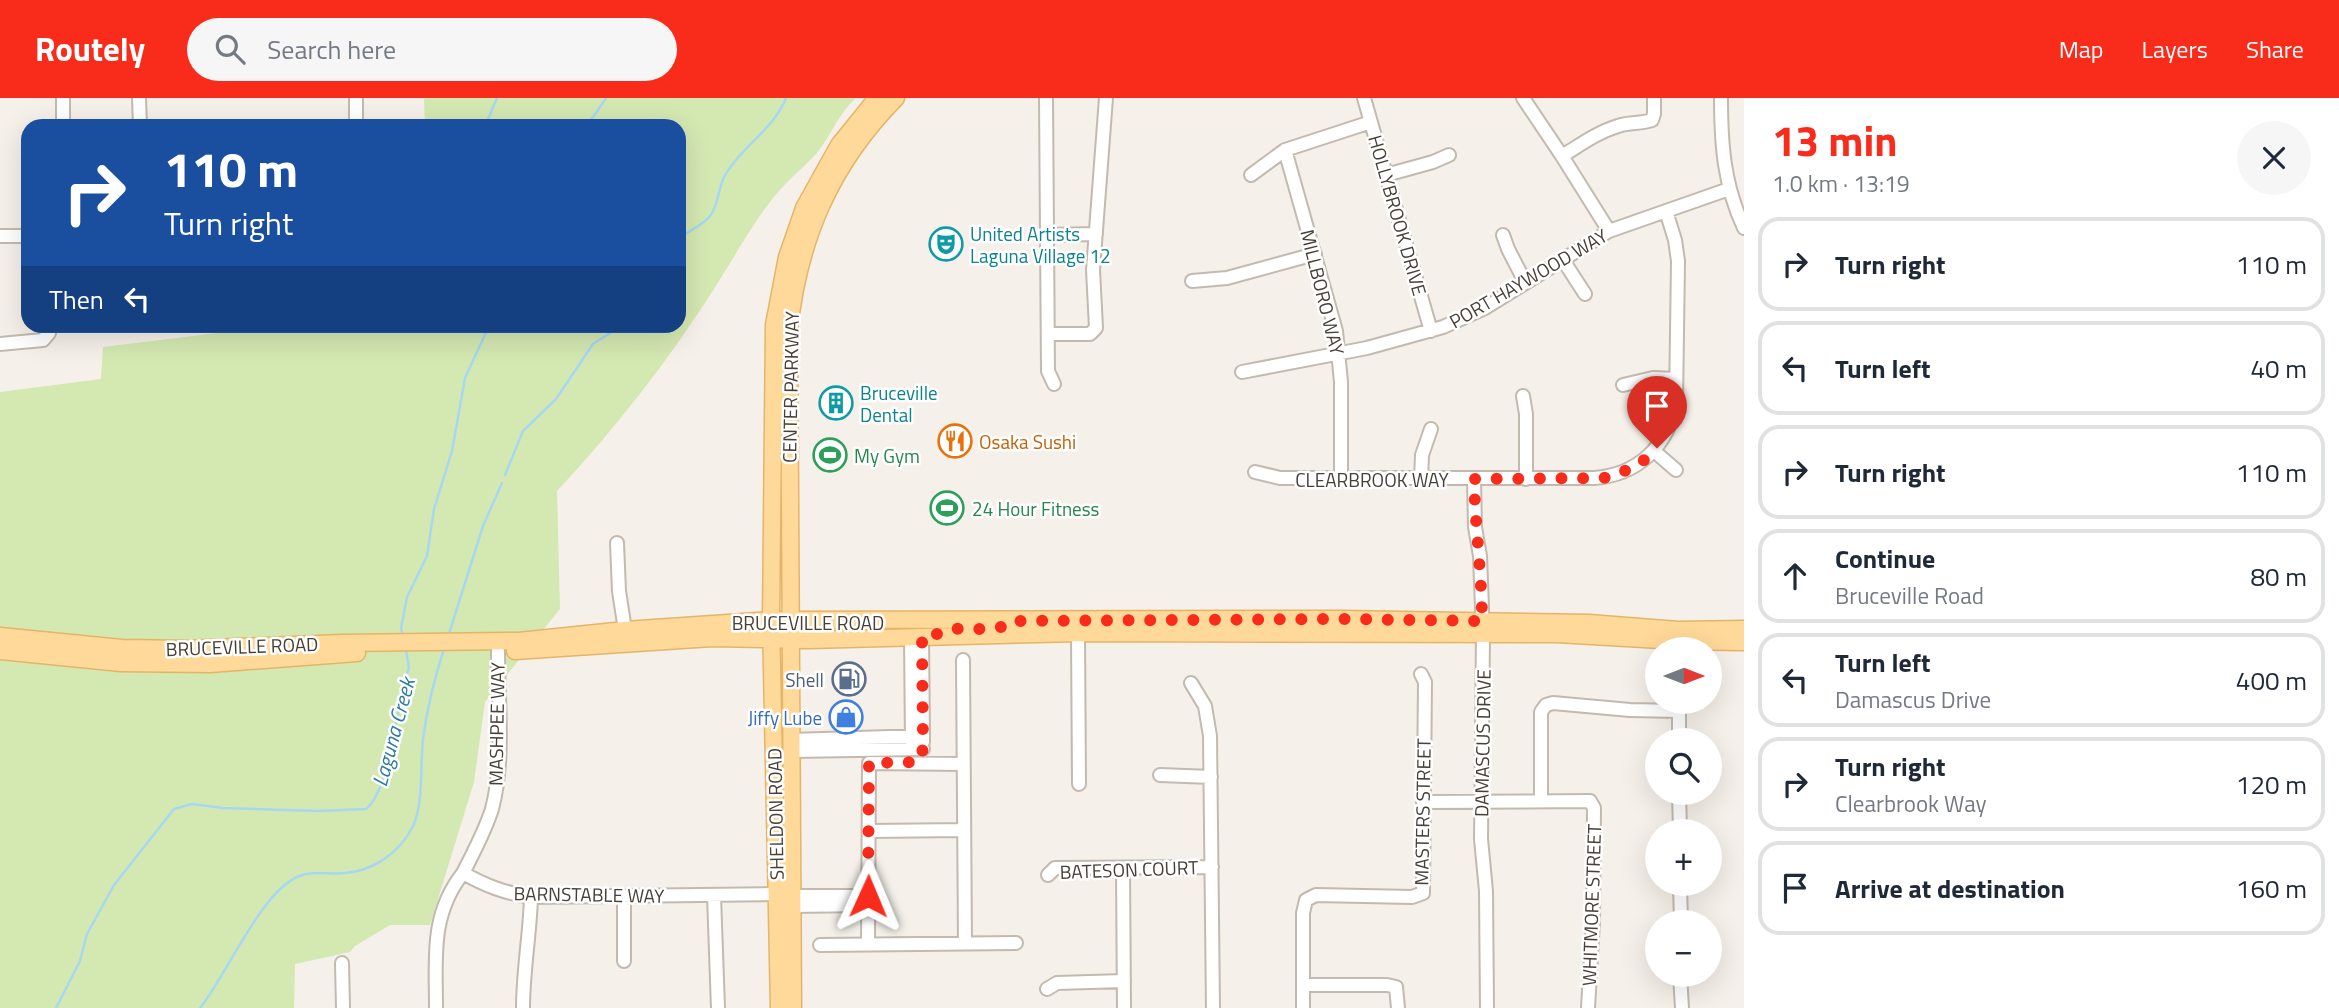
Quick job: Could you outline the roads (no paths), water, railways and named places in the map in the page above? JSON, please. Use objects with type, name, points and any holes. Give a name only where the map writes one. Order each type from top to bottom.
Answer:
[{"type":"main road","name":"CENTER PARKWAY","points":[[789,621],[790,277],[804,208],[825,166],[877,98]]},
{"type":"main road","name":"CENTER PARKWAY","points":[[771,620],[774,325],[790,277],[830,185],[857,143],[896,98]]},
{"type":"main road","points":[[774,383],[781,428],[783,433],[788,435]]},
{"type":"main road","name":"BRUCEVILLE ROAD","points":[[0,636],[122,648],[475,647],[625,630],[771,620],[1341,619],[1645,642]]},
{"type":"main road","name":"SHELDON ROAD","points":[[771,620],[793,1008]]},
{"type":"main road","name":"SHELDON ROAD","points":[[779,1008],[786,899],[790,746],[789,621]]},
{"type":"main road","points":[[923,636],[953,629],[1002,627],[1010,621]]},
{"type":"main road","name":"BRUCEVILLE ROAD","points":[[475,647],[498,652],[712,638],[1483,628],[1589,623],[1678,630],[1744,629]]},
{"type":"main road","name":"BRUCEVILLE ROAD","points":[[1722,643],[1744,642]]},
{"type":"main road","name":"BRUCEVILLE ROAD","points":[[0,651],[121,663],[210,664],[392,647]]},
{"type":"street","points":[[63,98],[63,119]]},
{"type":"street","points":[[139,98],[140,119]]},
{"type":"street","points":[[356,98],[356,119]]},
{"type":"street","points":[[1046,98],[1048,371],[1054,384]]},
{"type":"street","points":[[1048,334],[1090,334],[1097,328],[1093,270],[1106,98]]},
{"type":"street","name":"HOLLYBROOK DRIVE","points":[[1364,98],[1431,331]]},
{"type":"street","points":[[1523,98],[1609,231]]},
{"type":"street","points":[[1562,156],[1608,129],[1652,120],[1654,98]]},
{"type":"street","points":[[1721,98],[1721,143],[1729,189],[1744,228]]},
{"type":"street","points":[[1251,175],[1285,150],[1371,122]]},
{"type":"street","name":"MILLBORO WAY","points":[[1285,150],[1336,331],[1339,354],[1341,478]]},
{"type":"street","points":[[1386,175],[1449,155]]},
{"type":"street","name":"PORT HAYWOOD WAY","points":[[1242,372],[1339,354],[1431,331],[1485,308],[1609,231],[1729,189]]},
{"type":"street","name":"CLEARBROOK WAY","points":[[1255,472],[1280,478],[1526,479],[1604,478],[1630,469],[1654,452],[1671,424],[1676,403],[1678,261],[1666,211]]},
{"type":"street","points":[[1046,234],[1096,234]]},
{"type":"street","points":[[1503,235],[1524,282]]},
{"type":"street","points":[[0,236],[21,236]]},
{"type":"street","points":[[1192,281],[1227,278],[1315,254]]},
{"type":"street","points":[[1563,260],[1585,294]]},
{"type":"street","points":[[0,344],[43,340],[48,333]]},
{"type":"street","points":[[1623,385],[1653,378],[1676,379]]},
{"type":"street","points":[[1524,396],[1527,414],[1526,479]]},
{"type":"street","points":[[1421,479],[1422,454],[1431,429]]},
{"type":"street","points":[[1654,452],[1676,471]]},
{"type":"street","name":"DAMASCUS DRIVE","points":[[1474,479],[1483,628],[1481,839],[1486,891],[1488,1008]]},
{"type":"street","points":[[617,542],[619,588],[625,630]]},
{"type":"street","points":[[1078,633],[1079,784]]},
{"type":"street","points":[[918,762],[923,636]]},
{"type":"street","name":"MASHPEE WAY","points":[[463,873],[486,827],[496,788],[499,750],[498,652]]},
{"type":"street","points":[[963,660],[965,943]]},
{"type":"street","name":"MASTERS STREET","points":[[1303,1008],[1303,906],[1311,897],[1412,897],[1423,893],[1425,682],[1421,674]]},
{"type":"street","points":[[1191,683],[1205,706],[1210,736],[1213,1008]]},
{"type":"street","points":[[1541,801],[1541,712],[1546,705],[1553,703],[1630,710],[1645,709]]},
{"type":"street","points":[[790,746],[917,742]]},
{"type":"street","points":[[868,944],[869,763],[963,764]]},
{"type":"street","points":[[1160,775],[1210,777]]},
{"type":"street","name":"WHITMORE STREET","points":[[1423,802],[1590,802],[1594,808],[1593,922],[1588,1008]]},
{"type":"street","points":[[869,831],[963,830]]},
{"type":"street","name":"BATESON COURT","points":[[1048,875],[1055,868],[1212,867]]},
{"type":"street","points":[[1123,868],[1124,1008]]},
{"type":"street","points":[[436,1008],[438,925],[446,900],[463,873]]},
{"type":"street","name":"BARNSTABLE WAY","points":[[463,873],[505,893],[531,897],[714,896],[868,901]]},
{"type":"street","points":[[714,896],[718,1008]]},
{"type":"street","points":[[523,1008],[531,897]]},
{"type":"street","points":[[624,897],[624,961]]},
{"type":"street","points":[[820,945],[1016,943]]},
{"type":"street","points":[[342,963],[343,1008]]},
{"type":"street","points":[[1047,989],[1057,983],[1124,981]]},
{"type":"street","points":[[1303,985],[1387,985],[1395,987],[1398,1008]]},
{"type":"street","points":[[1681,987],[1682,1008]]},
{"type":"waterway","name":"Laguna Creek","points":[[488,119],[497,98]]},
{"type":"waterway","name":"Laguna Creek","points":[[592,119],[606,98]]},
{"type":"waterway","name":"Laguna Creek","points":[[686,234],[710,216],[725,175],[774,119],[786,98]]},
{"type":"waterway","name":"Laguna Creek","points":[[403,636],[401,628],[407,597],[427,556],[434,509],[452,451],[465,378],[486,333]]},
{"type":"waterway","name":"Laguna Creek","points":[[505,475],[523,431],[556,399],[593,344],[610,333]]},
{"type":"waterway","name":"Laguna Creek","points":[[448,637],[483,526],[502,483]]},
{"type":"waterway","name":"Laguna Creek","points":[[200,1008],[257,917],[283,886],[303,875],[365,869],[392,853],[407,837],[416,819],[425,727],[445,646]]},
{"type":"waterway","name":"Laguna Creek","points":[[56,1008],[80,961],[87,934],[114,885],[174,809],[192,804],[223,808],[318,811],[366,809],[374,800],[391,751],[403,684],[409,668],[406,650]]},
{"type":"place","name":"United Artists Laguna Village 12","points":[[946,244]]},
{"type":"place","name":"Bruceville Dental","points":[[836,403]]},
{"type":"place","name":"Osaka Sushi","points":[[955,441]]},
{"type":"place","name":"My Gym","points":[[830,455]]},
{"type":"place","name":"24 Hour Fitness","points":[[947,508]]},
{"type":"place","name":"Shell","points":[[849,679]]},
{"type":"place","name":"Jiffy Lube","points":[[846,717]]}]
